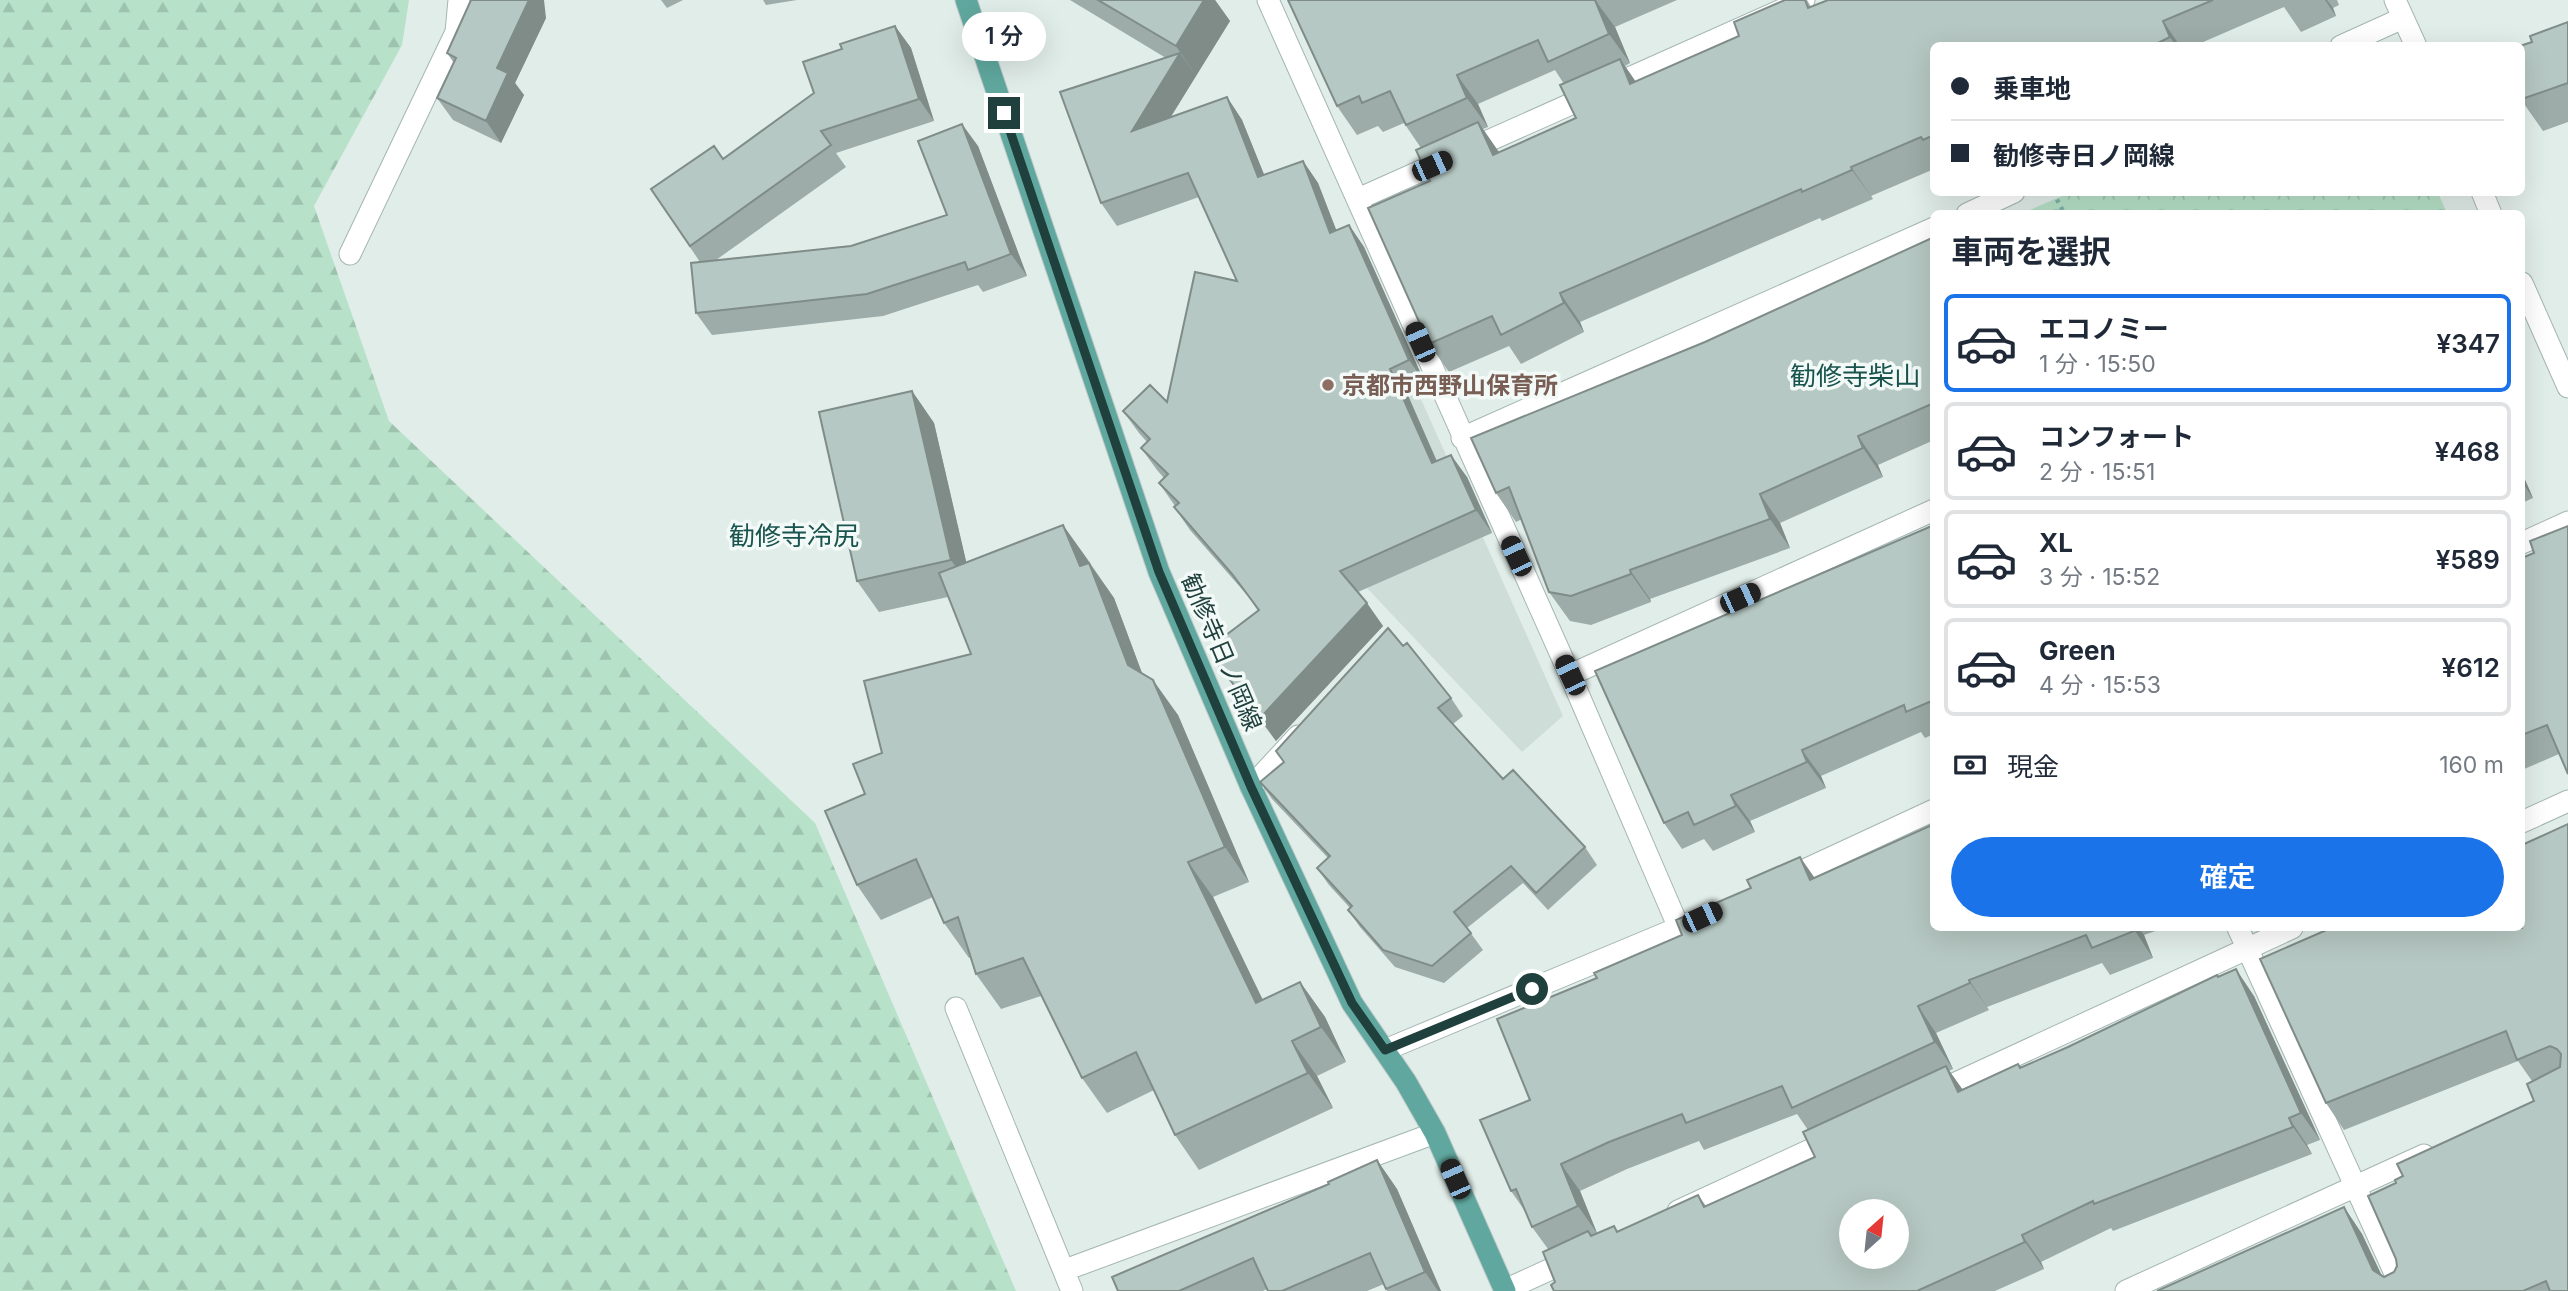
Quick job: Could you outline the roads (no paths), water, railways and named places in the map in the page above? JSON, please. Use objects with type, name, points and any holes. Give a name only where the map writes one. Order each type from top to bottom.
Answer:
[{"type":"main road","name":"勧修寺日ノ岡線","points":[[966,0],[1159,572],[1251,787],[1352,1003],[1385,1050],[1435,1133],[1505,1291]]},
{"type":"street","points":[[350,254],[456,32],[459,0]]},
{"type":"street","points":[[1268,0],[1570,675],[1679,928]]},
{"type":"street","points":[[1358,199],[1804,0]]},
{"type":"street","points":[[2347,42],[2399,9],[2414,42]]},
{"type":"street","points":[[1976,210],[2005,196]]},
{"type":"street","points":[[1462,438],[1930,230]]},
{"type":"street","points":[[2525,290],[2568,387]]},
{"type":"street","points":[[1570,675],[1930,512]]},
{"type":"street","points":[[2525,542],[2568,522]]},
{"type":"street","points":[[1251,787],[1308,726]]},
{"type":"street","points":[[2525,821],[2568,801]]},
{"type":"street","points":[[1764,889],[1930,812]]},
{"type":"street","points":[[1385,1050],[1703,917]]},
{"type":"street","points":[[2240,931],[2403,1291]]},
{"type":"street","points":[[1908,1105],[2285,931]]},
{"type":"street","points":[[956,1008],[1072,1291]]},
{"type":"street","points":[[1656,1221],[1857,1128]]},
{"type":"street","points":[[1065,1270],[1435,1133]]},
{"type":"street","points":[[2126,1291],[2443,1146]]},
{"type":"street","points":[[1505,1291],[1593,1250]]},
{"type":"place","name":"京都市西野山保育所","points":[[1328,385]]},
{"type":"district","name":"勧修寺柴山","points":[[1855,375]]},
{"type":"district","name":"勧修寺冷尻","points":[[794,535]]}]
